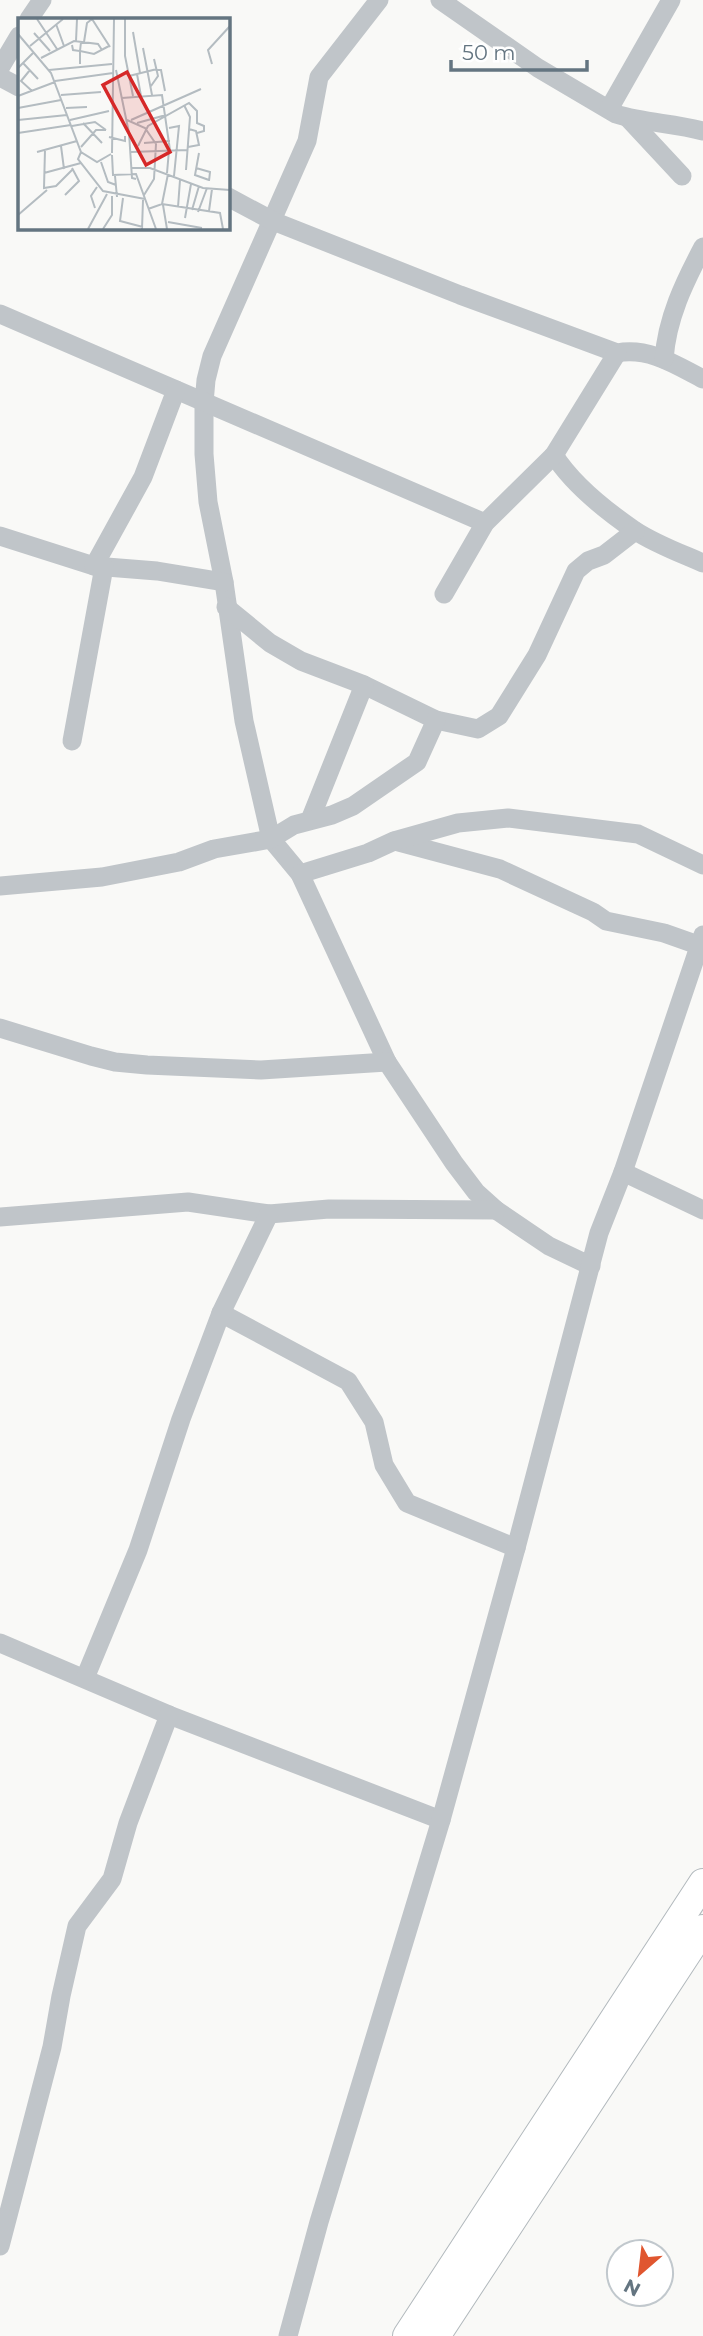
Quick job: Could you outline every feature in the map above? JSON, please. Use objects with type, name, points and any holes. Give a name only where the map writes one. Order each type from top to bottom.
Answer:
[{"type":"street","points":[[30,18],[42,0]]},
{"type":"street","points":[[379,0],[318,77],[307,141],[212,356],[206,380],[204,454],[208,502],[224,582],[243,721],[271,839],[300,874],[387,1062],[476,1192],[496,1210],[549,1246],[591,1266]]},
{"type":"street","points":[[440,0],[538,68],[609,109],[628,118],[703,131]]},
{"type":"street","points":[[609,109],[671,0]]},
{"type":"street","points":[[0,68],[18,38]]},
{"type":"street","points":[[0,77],[18,86]]},
{"type":"street","points":[[628,118],[682,176]]},
{"type":"street","points":[[229,198],[272,221],[460,295],[617,353],[639,351],[664,359],[703,379]]},
{"type":"street","points":[[664,359],[666,336],[679,295],[703,247]]},
{"type":"street","points":[[0,314],[485,523]]},
{"type":"street","points":[[444,594],[485,523],[554,455],[617,353]]},
{"type":"street","points":[[72,741],[99,566],[143,477],[176,390]]},
{"type":"street","points":[[554,455],[580,486],[635,531],[703,564]]},
{"type":"street","points":[[226,607],[281,650],[325,671],[364,685],[436,720],[478,729],[499,716],[537,655],[576,571],[588,561],[604,555],[635,531]]},
{"type":"street","points":[[0,536],[99,566],[157,571],[224,582]]},
{"type":"street","points":[[310,820],[364,685]]},
{"type":"street","points":[[0,886],[102,877],[180,862],[214,849],[271,839],[294,825],[332,815],[353,806],[417,762],[436,720]]},
{"type":"street","points":[[300,874],[368,853],[394,841],[458,823],[508,818],[638,834],[703,865]]},
{"type":"street","points":[[288,2336],[318,2222],[441,1820],[599,1233],[623,1172],[701,940],[606,921],[593,912],[500,869],[394,841]]},
{"type":"street","points":[[0,1028],[91,1056],[115,1062],[147,1065],[261,1070],[387,1062]]},
{"type":"street","points":[[623,1172],[703,1210]]},
{"type":"street","points":[[0,1217],[188,1202],[269,1214],[329,1209],[496,1210]]},
{"type":"street","points":[[85,1678],[138,1550],[181,1419],[221,1313],[269,1214]]},
{"type":"street","points":[[221,1313],[348,1381],[374,1422],[384,1465],[407,1503],[516,1548]]},
{"type":"street","points":[[0,1643],[169,1715],[441,1820]]},
{"type":"street","points":[[0,2246],[3,2222],[52,2048],[77,1926],[112,1879],[128,1823],[169,1715]]},
{"type":"street","points":[[407,2336],[703,1883]]},
{"type":"street","points":[[436,2336],[703,1929]]}]
